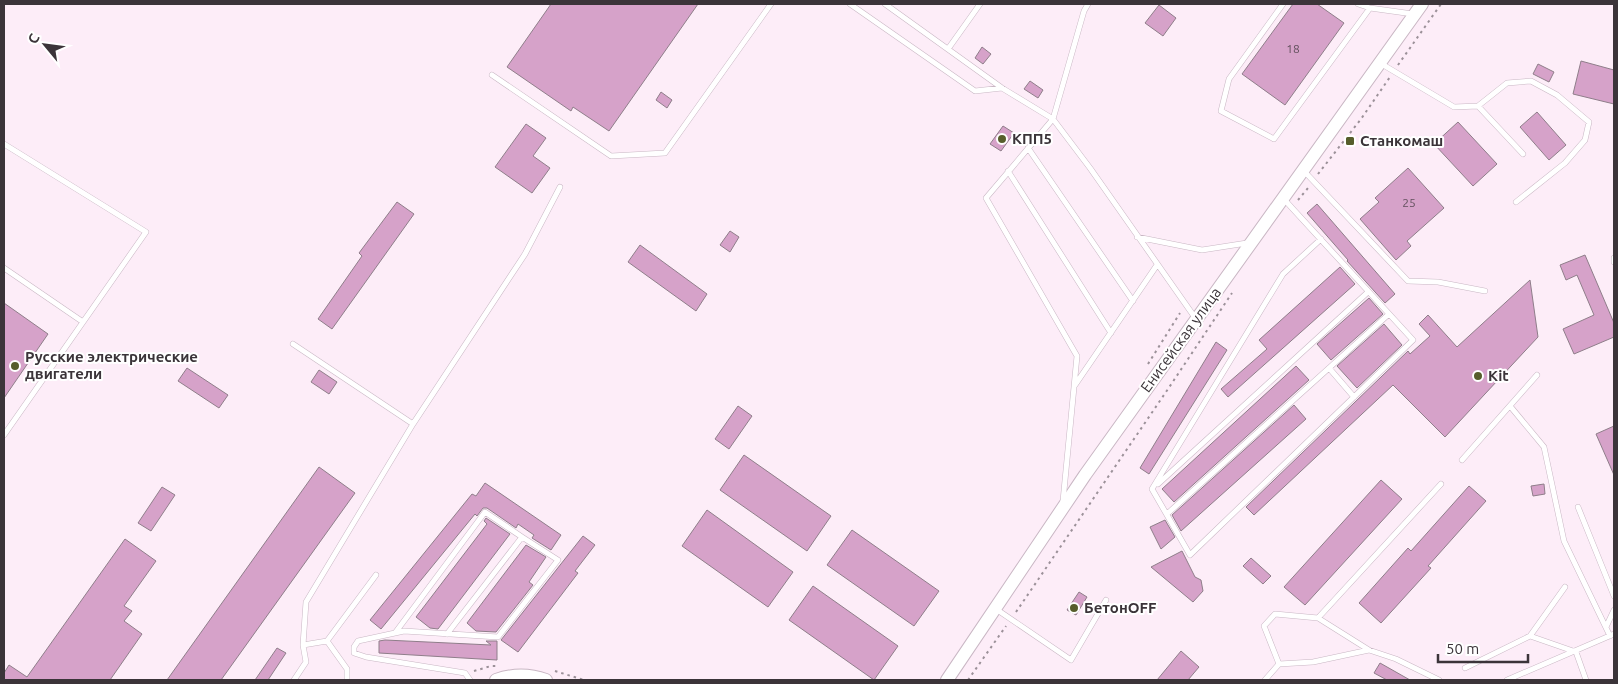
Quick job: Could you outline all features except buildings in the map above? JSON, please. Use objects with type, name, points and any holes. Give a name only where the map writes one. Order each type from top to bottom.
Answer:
[{"type":"street","name":"Енисейская улица","points":[[947,680],[1063,509],[1196,319],[1418,9]]},
{"type":"street","points":[[496,680],[515,675],[537,677],[546,680]]},
{"type":"lane","points":[[492,75],[611,156],[666,153],[771,4]]},
{"type":"lane","points":[[850,4],[975,92],[1002,88]]},
{"type":"lane","points":[[885,4],[1002,88],[1053,119],[1090,168],[1196,319]]},
{"type":"lane","points":[[948,48],[980,4]]},
{"type":"lane","points":[[1063,509],[1077,356],[986,198],[1053,119],[1088,4]]},
{"type":"lane","points":[[1283,4],[1229,79],[1221,111],[1274,139],[1370,8]]},
{"type":"lane","points":[[1358,4],[1370,8],[1418,9]]},
{"type":"lane","points":[[1379,63],[1454,107],[1478,106],[1507,83],[1531,81],[1557,95],[1589,122],[1585,140],[1565,163],[1516,202]]},
{"type":"lane","points":[[1478,106],[1523,154]]},
{"type":"lane","points":[[4,144],[146,232],[4,435]]},
{"type":"lane","points":[[1028,148],[1133,301]]},
{"type":"lane","points":[[1302,169],[1408,281],[1438,282],[1485,291]]},
{"type":"lane","points":[[1008,172],[1111,333]]},
{"type":"lane","points":[[294,680],[306,662],[303,645],[306,602],[414,424],[526,254],[560,187]]},
{"type":"lane","points":[[1152,489],[1190,555],[1412,340],[1282,198]]},
{"type":"lane","points":[[1137,236],[1202,250],[1250,243]]},
{"type":"lane","points":[[1152,489],[1283,274],[1321,240]]},
{"type":"lane","points":[[1074,385],[1157,266]]},
{"type":"lane","points":[[4,268],[83,322]]},
{"type":"lane","points":[[1152,489],[1368,292]]},
{"type":"lane","points":[[1167,514],[1389,314]]},
{"type":"lane","points":[[293,344],[414,424]]},
{"type":"lane","points":[[1329,368],[1354,397]]},
{"type":"lane","points":[[1462,460],[1537,375]]},
{"type":"lane","points":[[1507,680],[1612,635],[1606,627],[1564,541],[1544,447],[1510,406]]},
{"type":"lane","points":[[1318,618],[1441,484]]},
{"type":"lane","points":[[1578,508],[1614,596]]},
{"type":"lane","points":[[395,633],[485,512],[558,560],[498,637],[404,631],[395,633],[358,641],[354,647],[354,653],[366,657],[465,673],[470,680]]},
{"type":"lane","points":[[447,634],[522,537]]},
{"type":"lane","points":[[303,645],[327,641],[376,575]]},
{"type":"lane","points":[[1465,668],[1530,636],[1565,587]]},
{"type":"lane","points":[[996,608],[1071,660],[1106,600]]},
{"type":"lane","points":[[1606,627],[1614,610]]},
{"type":"lane","points":[[1279,664],[1264,626],[1275,614],[1318,618],[1369,650],[1396,659],[1438,680]]},
{"type":"lane","points":[[1530,636],[1576,652]]},
{"type":"lane","points":[[327,641],[347,669],[347,680]]},
{"type":"lane","points":[[1264,680],[1279,664],[1313,662],[1369,650]]},
{"type":"lane","points":[[1576,652],[1586,680]]},
{"type":"path","points":[[1292,208],[1361,119],[1441,4]]},
{"type":"path","points":[[968,680],[1168,389],[1232,292]]},
{"type":"place","name":"КПП5","points":[[1002,139]]},
{"type":"place","name":"Станкомаш","points":[[1350,141]]},
{"type":"place","name":"Русские электрические двигатели","points":[[15,366]]},
{"type":"place","name":"Kit","points":[[1478,376]]},
{"type":"place","name":"БетонOFF","points":[[1074,608]]}]
